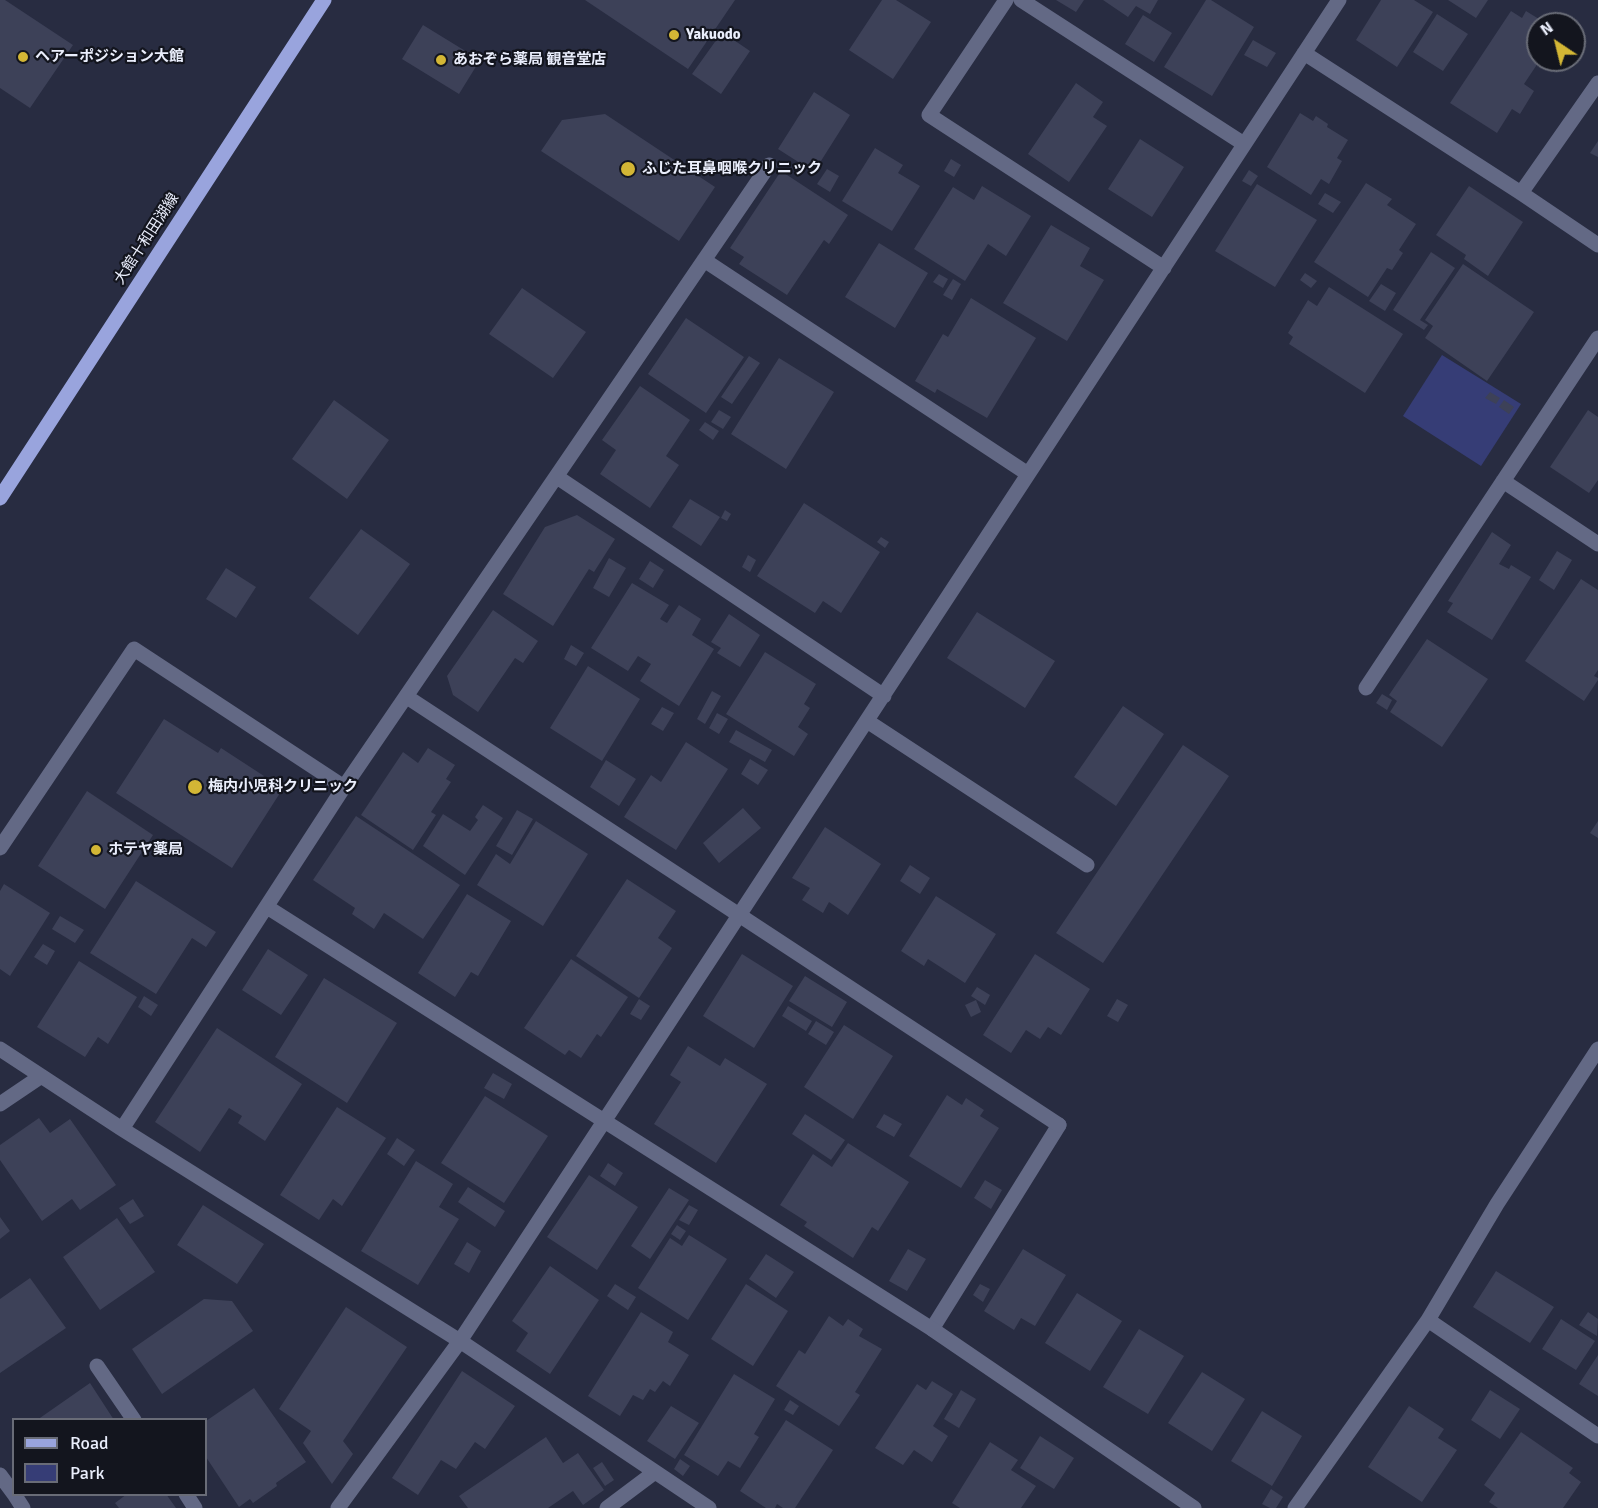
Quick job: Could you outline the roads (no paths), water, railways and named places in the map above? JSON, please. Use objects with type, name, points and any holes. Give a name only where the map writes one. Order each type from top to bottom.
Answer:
[{"type":"main road","name":"大館十和田湖線","points":[[0,498],[324,0]]},
{"type":"street","points":[[1006,0],[929,115],[1164,268]]},
{"type":"street","points":[[1021,0],[1244,144]]},
{"type":"street","points":[[338,1508],[460,1341],[1338,0]]},
{"type":"street","points":[[1304,53],[1598,245]]},
{"type":"street","points":[[1521,193],[1598,83]]},
{"type":"street","points":[[122,1129],[344,787],[770,165]]},
{"type":"street","points":[[704,260],[1028,474]]},
{"type":"street","points":[[1366,688],[1598,338]]},
{"type":"street","points":[[556,477],[884,696]]},
{"type":"street","points":[[1503,481],[1598,544]]},
{"type":"street","points":[[0,848],[134,649],[344,787]]},
{"type":"street","points":[[407,697],[1059,1125],[932,1329]]},
{"type":"street","points":[[867,721],[1087,865]]},
{"type":"street","points":[[267,907],[932,1329],[1194,1508]]},
{"type":"street","points":[[0,1049],[40,1077],[460,1341],[709,1508]]},
{"type":"street","points":[[1294,1508],[1428,1320],[1497,1204],[1598,1049]]},
{"type":"street","points":[[0,1104],[40,1077]]},
{"type":"street","points":[[1428,1320],[1598,1436]]},
{"type":"street","points":[[97,1366],[133,1418]]},
{"type":"street","points":[[607,1508],[655,1472]]},
{"type":"street","points":[[0,1475],[12,1491]]},
{"type":"place","name":"Yakuodo","points":[[674,35]]},
{"type":"place","name":"ヘアーポジション大館","points":[[23,57]]},
{"type":"place","name":"あおぞら薬局 観音堂店","points":[[441,60]]},
{"type":"place","name":"ふじた耳鼻咽喉クリニック","points":[[628,169]]},
{"type":"place","name":"梅内小児科クリニック","points":[[195,787]]},
{"type":"place","name":"ホテヤ薬局","points":[[96,850]]}]
